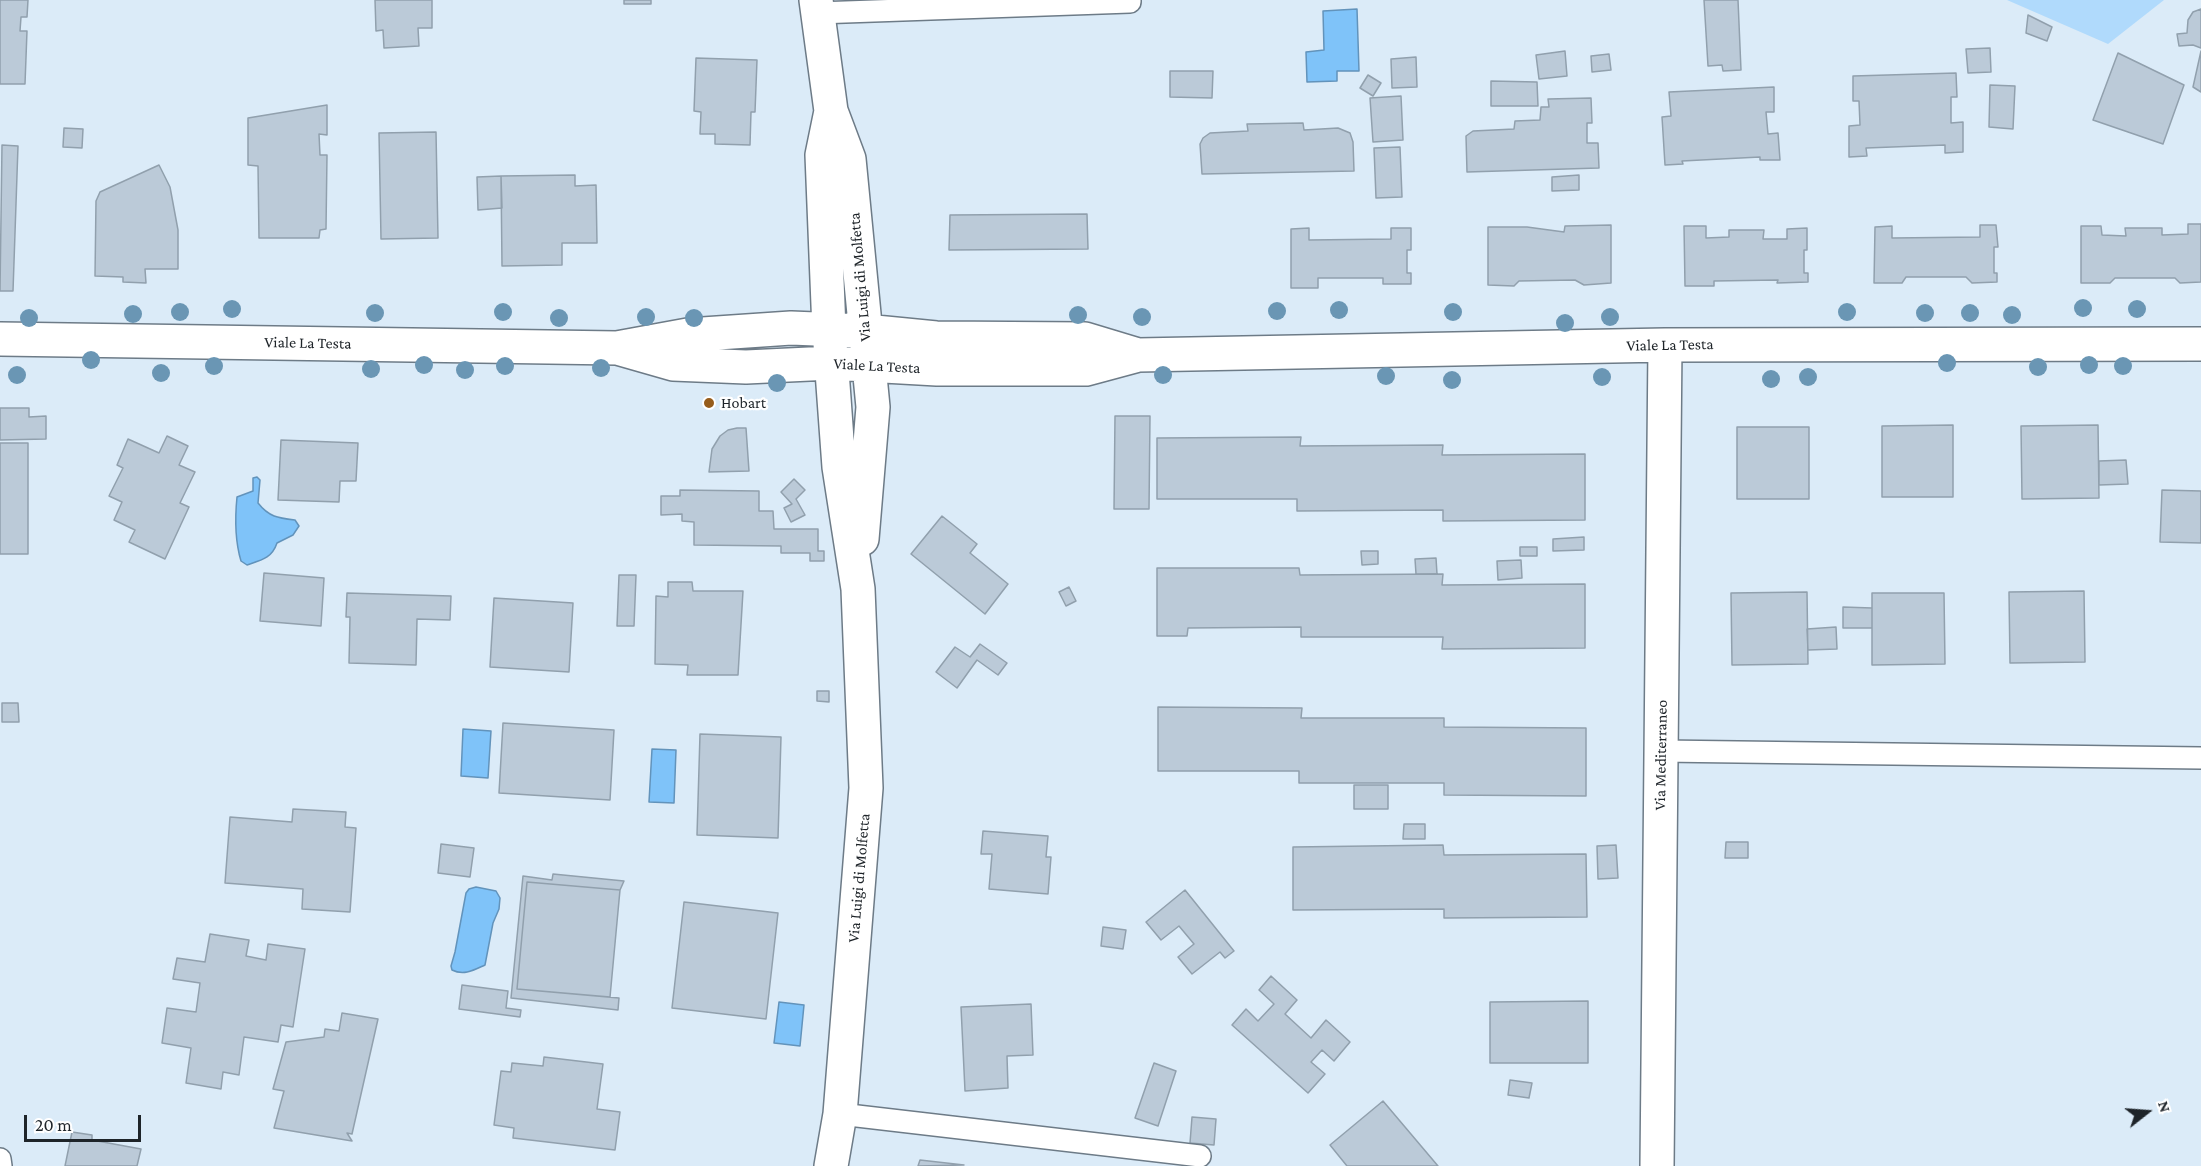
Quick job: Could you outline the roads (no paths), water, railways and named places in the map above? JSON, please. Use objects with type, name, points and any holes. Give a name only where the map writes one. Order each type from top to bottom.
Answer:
[{"type":"street","name":"Via Luigi di Molfetta","points":[[817,7],[831,111],[849,159],[873,407],[858,589]]},
{"type":"street","name":"Via Luigi di Molfetta","points":[[831,111],[822,155],[829,330],[839,467],[858,589],[866,788],[840,1114],[831,1166]]},
{"type":"street","name":"Viale La Testa","points":[[0,339],[616,348],[688,335],[791,328],[865,331],[936,338],[1085,339],[1138,355]]},
{"type":"street","name":"Viale La Testa","points":[[616,348],[673,364],[746,367],[831,363],[937,369],[1086,369],[1138,355],[1665,345],[2201,344]]},
{"type":"street","name":"Via Mediterraneo","points":[[1657,1166],[1665,345]]},
{"type":"lane","points":[[817,7],[1130,2],[1130,0]]},
{"type":"lane","points":[[1661,751],[2201,758]]},
{"type":"lane","points":[[840,1114],[1200,1156]]},
{"type":"lane","points":[[0,1159],[1,1166]]},
{"type":"place","name":"Hobart","points":[[709,403]]}]
